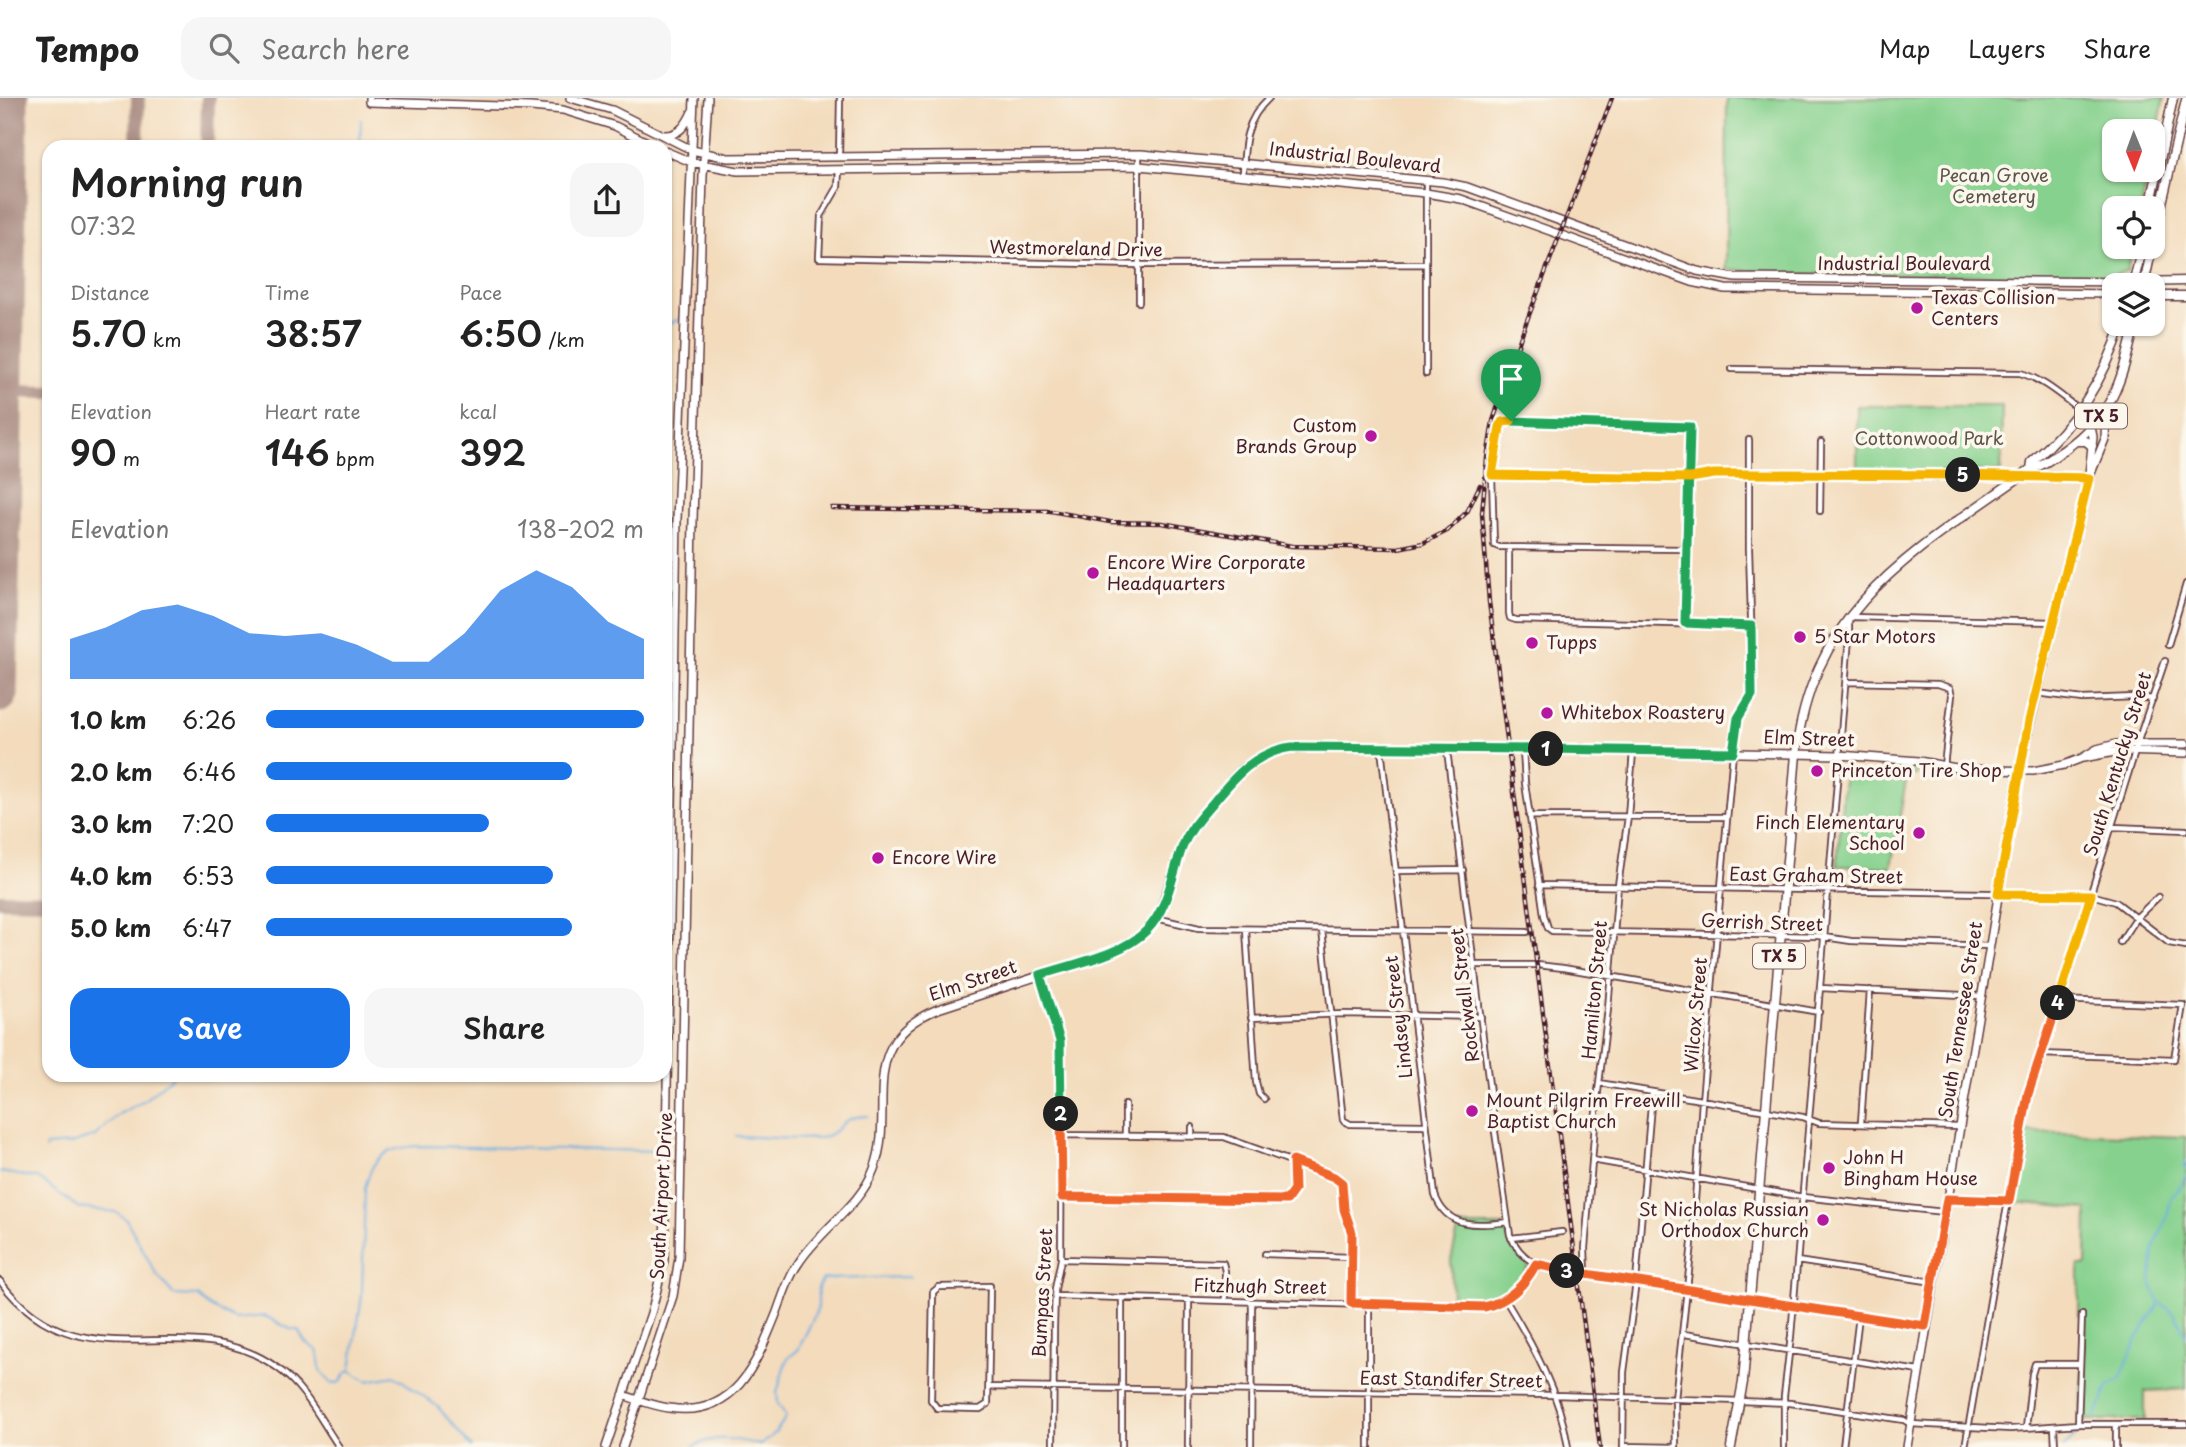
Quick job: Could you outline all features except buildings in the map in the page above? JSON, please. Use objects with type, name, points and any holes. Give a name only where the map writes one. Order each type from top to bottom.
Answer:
[{"type":"main road","name":"Industrial Boulevard","points":[[570,98],[612,110],[669,140]]},
{"type":"main road","name":"South Airport Drive","points":[[672,804],[677,519],[694,98]]},
{"type":"main road","name":"South Airport Drive","points":[[623,1447],[673,1296],[679,1257],[693,520],[708,98]]},
{"type":"main road","points":[[2152,196],[2173,98]]},
{"type":"main road","points":[[369,100],[563,110],[615,126],[643,140]]},
{"type":"main road","points":[[2164,196],[2186,100]]},
{"type":"main road","points":[[657,135],[669,135],[681,130],[694,108]]},
{"type":"main road","name":"Industrial Boulevard","points":[[672,141],[706,154],[754,160],[1139,154],[1426,180],[1467,187],[1697,271],[1727,277],[2102,283]]},
{"type":"main road","name":"Industrial Boulevard","points":[[672,154],[705,166],[753,172],[1139,166],[1426,193],[1468,201],[1692,282],[1725,289],[2102,295]]},
{"type":"main road","points":[[986,156],[986,168]]},
{"type":"main road","points":[[839,158],[839,170]]},
{"type":"main road","points":[[1591,246],[1600,241],[1623,248],[1635,248],[1633,260]]},
{"type":"main road","points":[[1847,279],[1847,291]]},
{"type":"main road","points":[[1863,279],[1863,291]]},
{"type":"main road","points":[[1926,281],[1926,293]]},
{"type":"main road","points":[[1963,281],[1963,293]]},
{"type":"main road","points":[[2165,282],[2186,281]]},
{"type":"main road","points":[[2165,296],[2186,296]]},
{"type":"main road","name":"TX 5","points":[[2031,469],[2032,462],[2058,438],[2081,410],[2109,360],[2118,336]]},
{"type":"main road","name":"TX 5","points":[[1731,1447],[1740,1401],[1746,1343],[1796,754],[1802,715],[1813,682],[1833,638],[1871,590],[1891,572],[2020,477],[2039,467],[2091,428],[2106,409],[2122,377],[2132,336]]},
{"type":"main road","points":[[2109,360],[2117,358],[2121,362],[2114,394]]},
{"type":"main road","points":[[2091,428],[2085,413],[2099,389],[2104,369]]},
{"type":"main road","name":"South Tennessee Street","points":[[2089,478],[2105,439],[2106,409]]},
{"type":"main road","name":"South Tennessee Street","points":[[1907,1447],[2019,771],[2089,478],[2094,434],[2091,428]]},
{"type":"main road","points":[[2074,442],[2086,440],[2092,446]]},
{"type":"main road","points":[[677,519],[693,520]]},
{"type":"main road","points":[[2082,758],[2104,747],[2138,743],[2186,744]]},
{"type":"main road","name":"Elm Street","points":[[623,1395],[669,1408],[695,1408],[718,1400],[741,1383],[760,1353],[798,1263],[862,1191],[872,1174],[880,1147],[883,1074],[888,1056],[897,1040],[914,1022],[931,1012],[1124,946],[1147,930],[1163,906],[1187,837],[1198,820],[1243,768],[1264,755],[1286,748],[1523,748],[1733,752],[1839,755],[1919,761],[1966,770],[2019,771],[2054,768],[2082,758]]},
{"type":"main road","points":[[2082,758],[2114,751],[2186,753]]},
{"type":"main road","name":"South Airport Drive","points":[[606,1447],[657,1297],[664,1260],[667,1082]]},
{"type":"street","points":[[839,158],[840,98]]},
{"type":"street","points":[[1242,175],[1248,125],[1255,112],[1269,98]]},
{"type":"street","points":[[1139,154],[1139,302]]},
{"type":"street","name":"Westmoreland Drive","points":[[839,170],[838,187],[821,216],[819,258],[1139,265],[1426,264]]},
{"type":"street","points":[[1426,180],[1426,374]]},
{"type":"street","points":[[1732,369],[2021,373],[2048,386],[2081,410]]},
{"type":"street","points":[[1685,623],[1690,427],[1502,422],[1492,475],[1494,545],[1686,549]]},
{"type":"street","name":"Wilcox Street","points":[[1676,1447],[1675,1399],[1688,1290],[1733,752],[1738,718],[1752,695],[1749,440]]},
{"type":"street","points":[[1821,442],[1821,511]]},
{"type":"street","points":[[1492,475],[1690,478],[1714,474],[1821,474],[2089,478]]},
{"type":"street","points":[[1509,547],[1510,618],[1516,620],[1751,626]]},
{"type":"street","points":[[2168,645],[2186,584]]},
{"type":"street","points":[[1784,1447],[1784,1403],[1850,638],[1848,617],[2054,622]]},
{"type":"street","name":"South Kentucky Street","points":[[1965,1447],[2028,1094],[2165,661]]},
{"type":"street","points":[[1846,682],[1937,684],[1950,688],[1952,695],[1944,766]]},
{"type":"street","points":[[2036,693],[2082,699],[2153,699]]},
{"type":"street","points":[[1523,748],[1539,885]]},
{"type":"street","name":"Lindsey Street","points":[[1381,749],[1434,1191],[1442,1209],[1457,1221],[1470,1225],[1508,1222]]},
{"type":"street","name":"Rockwall Street","points":[[1447,750],[1511,1238]]},
{"type":"street","name":"Hamilton Street","points":[[1586,1274],[1584,1248],[1633,750]]},
{"type":"street","points":[[1529,816],[1727,817]]},
{"type":"street","points":[[2113,827],[2186,830]]},
{"type":"street","points":[[1396,871],[1463,870]]},
{"type":"street","name":"East Graham Street","points":[[1539,885],[2091,895]]},
{"type":"street","name":"Gerrish Street","points":[[1539,885],[1545,923],[1552,931],[1780,935],[1824,937],[1850,942],[1989,946]]},
{"type":"street","points":[[2091,895],[2116,902],[2169,943],[2186,946]]},
{"type":"street","points":[[2120,942],[2136,918],[2158,897]]},
{"type":"street","points":[[1156,918],[1199,928],[1246,930],[1527,932]]},
{"type":"street","points":[[1246,930],[1256,1082],[1259,1094],[1264,1099]]},
{"type":"street","points":[[1322,930],[1345,1122],[1426,1125]]},
{"type":"street","points":[[1475,965],[1537,965],[1819,1012]]},
{"type":"street","name":"Bumpas Street","points":[[1040,975],[1062,1053],[1061,1259],[1055,1296],[1053,1447]]},
{"type":"street","points":[[1820,988],[1982,996]]},
{"type":"street","points":[[1861,1124],[1870,990]]},
{"type":"street","points":[[2042,1054],[2174,1059],[2183,1005],[2058,1000]]},
{"type":"street","points":[[1251,1017],[1481,1017]]},
{"type":"street","points":[[1599,1083],[1810,1119],[1819,1123],[1959,1128]]},
{"type":"street","points":[[1652,1093],[1636,1282],[1625,1361],[1623,1447],[1676,1447]]},
{"type":"street","points":[[1125,1104],[1125,1135]]},
{"type":"street","points":[[1192,1127],[1192,1135]]},
{"type":"street","points":[[1061,1135],[1224,1137],[1334,1177],[1342,1183],[1344,1209],[1352,1227],[1351,1303]]},
{"type":"street","points":[[1592,1160],[1803,1197],[1944,1212]]},
{"type":"street","points":[[1062,1197],[1287,1200],[1294,1190],[1293,1161]]},
{"type":"street","points":[[1947,1199],[2009,1201]]},
{"type":"street","points":[[1562,1232],[1511,1238],[1523,1255],[1536,1264],[1925,1326]]},
{"type":"street","points":[[1265,1254],[1351,1256]]},
{"type":"street","points":[[1061,1259],[1223,1263],[1225,1300]]},
{"type":"street","points":[[1797,1261],[1933,1282]]},
{"type":"street","points":[[1536,1264],[1524,1283],[1505,1299],[1555,1395],[1568,1447]]},
{"type":"street","points":[[0,1282],[29,1314],[73,1336],[107,1340],[205,1342],[235,1348],[264,1359],[297,1385],[339,1447]]},
{"type":"street","points":[[942,1286],[990,1286],[989,1387],[989,1402],[986,1407],[941,1409],[933,1406],[932,1296],[935,1289],[942,1286]]},
{"type":"street","name":"Fitzhugh Street","points":[[1055,1296],[1475,1307],[1505,1299]]},
{"type":"street","points":[[1122,1298],[1122,1447]]},
{"type":"street","points":[[1188,1447],[1189,1300]]},
{"type":"street","points":[[1251,1447],[1252,1302]]},
{"type":"street","points":[[1369,1304],[1369,1447]]},
{"type":"street","points":[[2078,1424],[2082,1315]]},
{"type":"street","points":[[1843,1447],[1859,1316]]},
{"type":"street","points":[[1684,1334],[1919,1371]]},
{"type":"street","points":[[2026,1428],[2035,1364],[2080,1364]]},
{"type":"street","name":"East Standifer Street","points":[[989,1387],[1555,1395],[1740,1401],[1784,1403],[1904,1420],[1910,1424],[1969,1427],[2186,1424]]},
{"type":"street","points":[[2116,1424],[2116,1447]]},
{"type":"street","points":[[2054,1426],[2055,1447]]},
{"type":"green space","name":"Pecan Grove Cemetery","points":[[1727,98],[2164,98],[2160,119],[2102,119],[2102,182],[2146,182],[2144,196],[2102,196],[2102,259],[2130,259],[2127,271],[2102,273],[2102,276],[1790,274],[1726,269]]},
{"type":"green space","name":"Cottonwood Park","points":[[1857,406],[2002,406],[2001,472],[1857,471]]},
{"type":"green space","points":[[1880,766],[1918,769],[1917,775],[1907,775],[1891,867],[1837,866],[1844,776],[1880,777]]},
{"type":"green space","points":[[2027,1132],[2186,1137],[2186,1389],[2145,1391],[2145,1420],[2080,1420],[2085,1315],[2079,1315],[2079,1265],[2086,1265],[2087,1209],[2012,1202]]},
{"type":"green space","points":[[1459,1226],[1504,1226],[1509,1241],[1529,1265],[1522,1277],[1506,1293],[1477,1302],[1452,1302],[1451,1260]]},
{"type":"waterway","points":[[360,140],[361,120]]},
{"type":"waterway","points":[[672,322],[679,319]]},
{"type":"waterway","points":[[45,1149],[46,1146],[71,1144],[95,1136],[119,1114],[143,1101],[166,1082]]},
{"type":"waterway","points":[[736,1136],[795,1139],[824,1137],[852,1118],[868,1116]]},
{"type":"waterway","points":[[351,1369],[362,1295],[365,1189],[372,1168],[383,1155],[399,1148],[421,1146],[660,1151]]},
{"type":"waterway","points":[[2186,1162],[2186,1169]]},
{"type":"waterway","points":[[0,1172],[38,1178],[79,1208],[116,1212],[126,1219],[156,1274],[174,1295],[198,1296],[210,1307],[235,1319],[265,1316],[290,1329],[298,1330],[305,1342],[318,1351],[320,1369],[332,1384],[341,1382],[350,1370],[367,1381],[394,1376],[437,1406],[472,1447]]},
{"type":"waterway","points":[[2186,1175],[2172,1196],[2166,1220],[2154,1247],[2151,1282],[2159,1302],[2175,1314],[2186,1336]]},
{"type":"waterway","points":[[693,1447],[718,1439],[760,1445],[778,1428],[786,1416],[778,1404],[777,1393],[784,1367],[788,1358],[798,1350],[813,1319],[818,1307],[818,1287],[823,1279],[910,1277]]},
{"type":"waterway","points":[[2095,1419],[2108,1386],[2120,1379],[2137,1339],[2159,1304]]},
{"type":"waterway","points":[[2064,1447],[2081,1431]]},
{"type":"taxiway","points":[[137,140],[138,98]]},
{"type":"taxiway","points":[[207,140],[208,98]]},
{"type":"taxiway","points":[[6,391],[42,392]]},
{"type":"taxiway","points":[[0,900],[42,901]]},
{"type":"runway","points":[[0,695],[11,98]]},
{"type":"railway","points":[[1600,1447],[1489,602],[1482,513],[1493,421],[1521,336],[1612,98]]},
{"type":"railway","points":[[832,508],[1051,511],[1110,522],[1162,523],[1292,546],[1398,548],[1423,543],[1447,531],[1467,512],[1480,485]]},
{"type":"place","name":"Texas Collision Centers","points":[[1917,308]]},
{"type":"place","name":"Custom Brands Group","points":[[1371,436]]},
{"type":"place","name":"Encore Wire Corporate Headquarters","points":[[1093,573]]},
{"type":"place","name":"5 Star Motors","points":[[1800,637]]},
{"type":"place","name":"Tupps","points":[[1532,643]]},
{"type":"place","name":"Whitebox Roastery","points":[[1547,713]]},
{"type":"place","name":"Princeton Tire Shop","points":[[1817,771]]},
{"type":"place","name":"Finch Elementary School","points":[[1919,833]]},
{"type":"place","name":"Encore Wire","points":[[878,858]]},
{"type":"place","name":"Mount Pilgrim Freewill Baptist Church","points":[[1472,1111]]},
{"type":"place","name":"John H Bingham House","points":[[1829,1168]]},
{"type":"place","name":"St Nicholas Russian Orthodox Church","points":[[1823,1220]]},
{"type":"route","points":[[1511,421],[1502,422],[1500,427],[1492,475],[1690,478],[1714,474],[1952,475],[2089,478],[2029,721],[1998,894],[2091,895],[2028,1094],[2009,1201],[1947,1199],[1925,1326],[1544,1268],[1536,1264],[1527,1280],[1512,1295],[1484,1307],[1351,1303],[1352,1233],[1344,1209],[1342,1183],[1334,1177],[1293,1161],[1294,1190],[1287,1200],[1062,1197],[1062,1053],[1040,975],[1117,949],[1147,930],[1163,906],[1182,848],[1191,831],[1231,780],[1248,765],[1275,750],[1292,747],[1733,752],[1738,718],[1752,695],[1754,684],[1751,626],[1685,623],[1690,478],[1690,427],[1511,421]]}]
